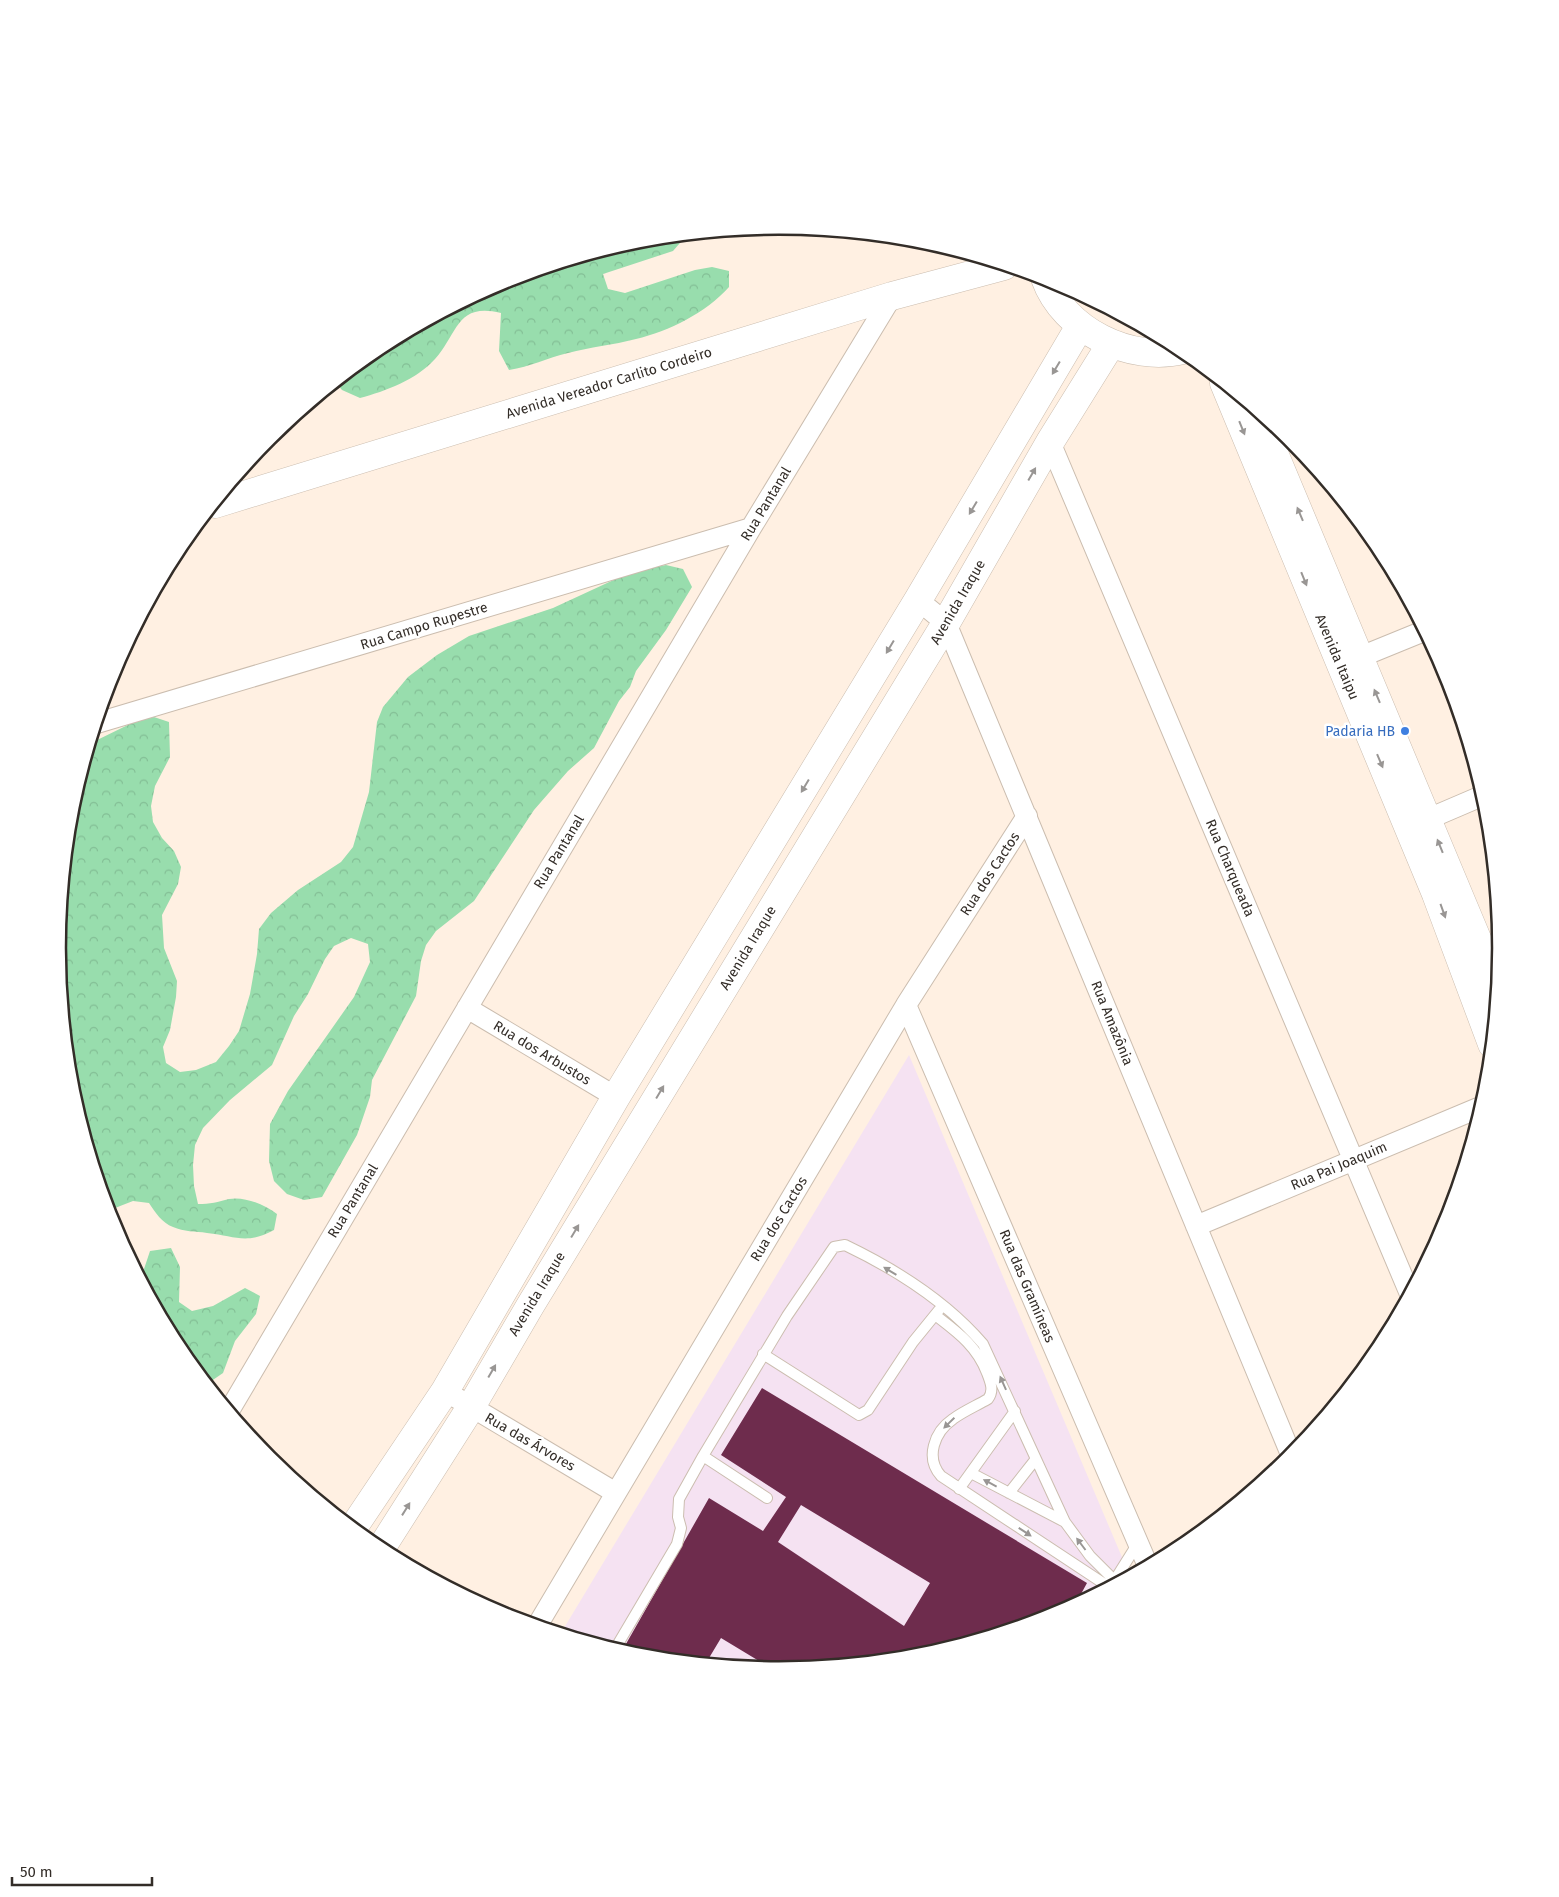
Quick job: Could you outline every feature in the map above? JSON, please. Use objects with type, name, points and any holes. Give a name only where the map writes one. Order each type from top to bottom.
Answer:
[{"type":"street","name":"Avenida Vereador Carlito Cordeiro","points":[[224,501],[892,296],[994,269]]},
{"type":"street","points":[[1052,290],[1061,306],[1080,326],[1111,344],[1140,352],[1172,353]]},
{"type":"street","name":"Rua Pantanal","points":[[232,1405],[750,528],[892,296]]},
{"type":"street","points":[[357,1523],[445,1391],[616,1097],[918,600],[1080,326]]},
{"type":"street","name":"Avenida Iraque","points":[[385,1543],[471,1408],[535,1297],[946,623],[1050,442],[1111,344]]},
{"type":"street","name":"Avenida Itaipu","points":[[1230,396],[1350,661],[1418,823],[1492,970]]},
{"type":"street","name":"Avenida Itaipu","points":[[1260,422],[1350,661]]},
{"type":"street","name":"Rua Charqueada","points":[[1050,442],[1407,1287]]},
{"type":"street","name":"Rua Campo Rupestre","points":[[103,721],[750,528]]},
{"type":"street","name":"Rua Amazônia","points":[[918,600],[946,623],[1288,1448]]},
{"type":"street","points":[[1350,661],[1419,633]]},
{"type":"street","points":[[1418,823],[1476,798]]},
{"type":"street","name":"Rua dos Cactos","points":[[540,1620],[906,1005],[1027,816]]},
{"type":"street","name":"Avenida Itaipu","points":[[1418,823],[1436,894],[1488,1033]]},
{"type":"street","name":"Rua das Gramíneas","points":[[906,1005],[1146,1560]]},
{"type":"street","name":"Rua dos Arbustos","points":[[467,1008],[616,1097]]},
{"type":"street","name":"Rua Pai Joaquim","points":[[1196,1226],[1474,1110]]},
{"type":"street","name":"Rua das Árvores","points":[[445,1391],[616,1493]]},
{"type":"lane","points":[[619,1643],[677,1544],[681,1528],[678,1517],[678,1499],[812,1275],[834,1247],[845,1245],[914,1285],[969,1328],[983,1344],[1064,1522],[1108,1581]]},
{"type":"lane","points":[[763,1354],[859,1415],[868,1410],[913,1342],[942,1306]]},
{"type":"lane","points":[[935,1314],[972,1345],[981,1357],[991,1383],[992,1394],[988,1399],[952,1419],[943,1429],[931,1456],[935,1470],[960,1489],[1106,1582]]},
{"type":"lane","points":[[960,1489],[1015,1411]]},
{"type":"lane","points":[[703,1456],[767,1498]]},
{"type":"lane","points":[[1009,1493],[1035,1460]]},
{"type":"lane","points":[[971,1473],[1064,1522]]},
{"type":"lane","points":[[1116,1576],[1138,1543]]},
{"type":"shaded area","points":[[909,1055],[1128,1570],[1095,1588],[1009,1624],[919,1648],[873,1656],[780,1662],[686,1656],[640,1648],[564,1628]]},
{"type":"green space","points":[[681,242],[673,251],[603,274],[608,289],[625,293],[695,270],[712,267],[729,271],[729,287],[709,305],[686,320],[649,336],[576,351],[509,370],[499,351],[501,313],[475,312],[466,316],[460,322],[435,359],[410,379],[360,398],[340,387],[383,355],[423,331],[464,309],[550,273],[640,249]]},
{"type":"green space","points":[[666,565],[683,569],[692,587],[666,630],[636,671],[630,687],[619,701],[594,748],[568,771],[534,810],[474,901],[436,931],[426,945],[421,961],[416,996],[372,1080],[370,1097],[357,1135],[322,1197],[304,1200],[287,1194],[274,1181],[269,1161],[270,1124],[288,1091],[354,997],[370,962],[368,944],[351,938],[334,946],[325,959],[308,994],[294,1016],[272,1065],[230,1100],[203,1128],[195,1145],[193,1165],[194,1186],[198,1204],[235,1198],[254,1202],[267,1207],[277,1214],[274,1230],[265,1235],[241,1238],[181,1230],[165,1223],[149,1203],[133,1201],[116,1208],[104,1178],[80,1088],[72,1042],[66,949],[72,855],[80,809],[98,740],[138,720],[154,717],[169,722],[170,757],[155,786],[151,806],[153,822],[162,838],[174,851],[181,867],[178,884],[162,915],[164,948],[177,981],[170,1030],[163,1047],[166,1063],[180,1072],[196,1070],[216,1062],[239,1031],[250,994],[259,929],[271,913],[298,890],[341,862],[353,847],[369,792],[377,722],[383,707],[408,677],[437,655],[469,636],[553,608],[633,571]]},
{"type":"green space","points":[[171,1248],[180,1267],[179,1302],[192,1311],[213,1306],[245,1288],[260,1296],[256,1314],[235,1341],[223,1373],[212,1380],[186,1345],[143,1271],[150,1251]]},
{"type":"building","points":[[762,1388],[1087,1583],[1081,1594],[1009,1624],[919,1648],[873,1656],[826,1660],[759,1661],[721,1638],[709,1658],[686,1656],[626,1645],[709,1498],[763,1531],[786,1497],[721,1455]],"holes":[[[801,1505],[930,1583],[904,1626],[778,1542]]]},
{"type":"place","name":"Padaria HB","points":[[1405,731]]}]
